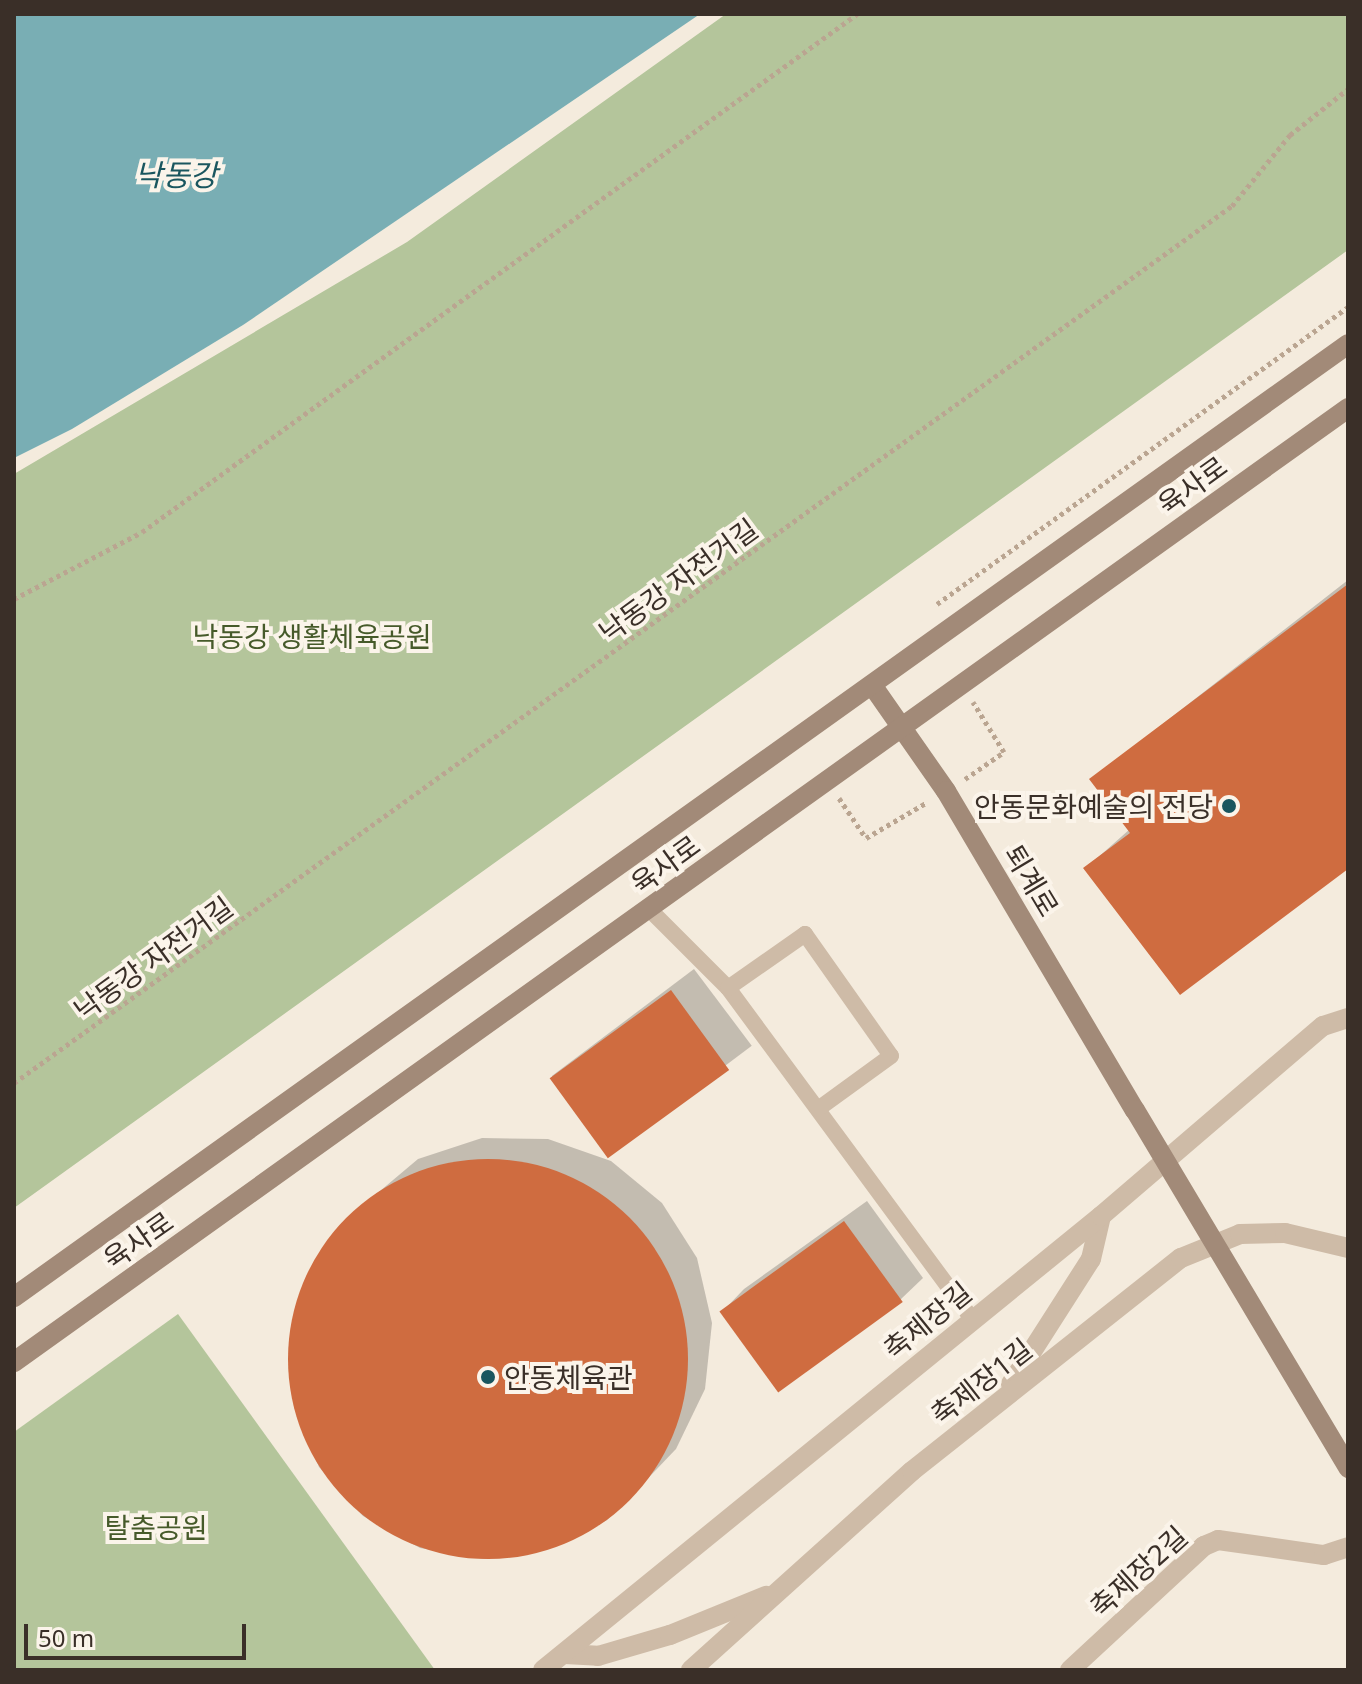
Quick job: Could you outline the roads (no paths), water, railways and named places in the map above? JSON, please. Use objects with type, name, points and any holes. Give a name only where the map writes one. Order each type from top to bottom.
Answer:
[{"type":"street","name":"육사로","points":[[14,1297],[1348,344]]},
{"type":"street","name":"육사로","points":[[14,1362],[1348,408]]},
{"type":"street","name":"퇴계로","points":[[872,685],[904,727],[1348,1468]]},
{"type":"street","name":"축제장길","points":[[543,1670],[1101,1216],[1323,1026],[1348,1018]]},
{"type":"street","points":[[1002,1397],[1091,1259],[1101,1216]]},
{"type":"street","name":"축제장1길","points":[[691,1670],[1002,1397],[1181,1258],[1204,1246],[1240,1234],[1285,1233],[1348,1248]]},
{"type":"street","name":"축제장2길","points":[[1070,1670],[1204,1546],[1218,1540],[1324,1555],[1348,1547]]},
{"type":"street","points":[[565,1654],[598,1656],[670,1635],[780,1590]]},
{"type":"lane","points":[[650,910],[728,988],[972,1319]]},
{"type":"lane","points":[[728,988],[805,934],[891,1056],[818,1109]]},
{"type":"water","name":"낙동강","points":[[14,14],[700,14],[243,325],[72,429],[14,458]]},
{"type":"place","name":"안동문화예술의 전당","points":[[1229,806]]},
{"type":"place","name":"안동체육관","points":[[488,1377]]},
{"type":"park label","name":"낙동강 생활체육공원","points":[[312,636]]},
{"type":"park label","name":"탈춤공원","points":[[156,1527]]}]
